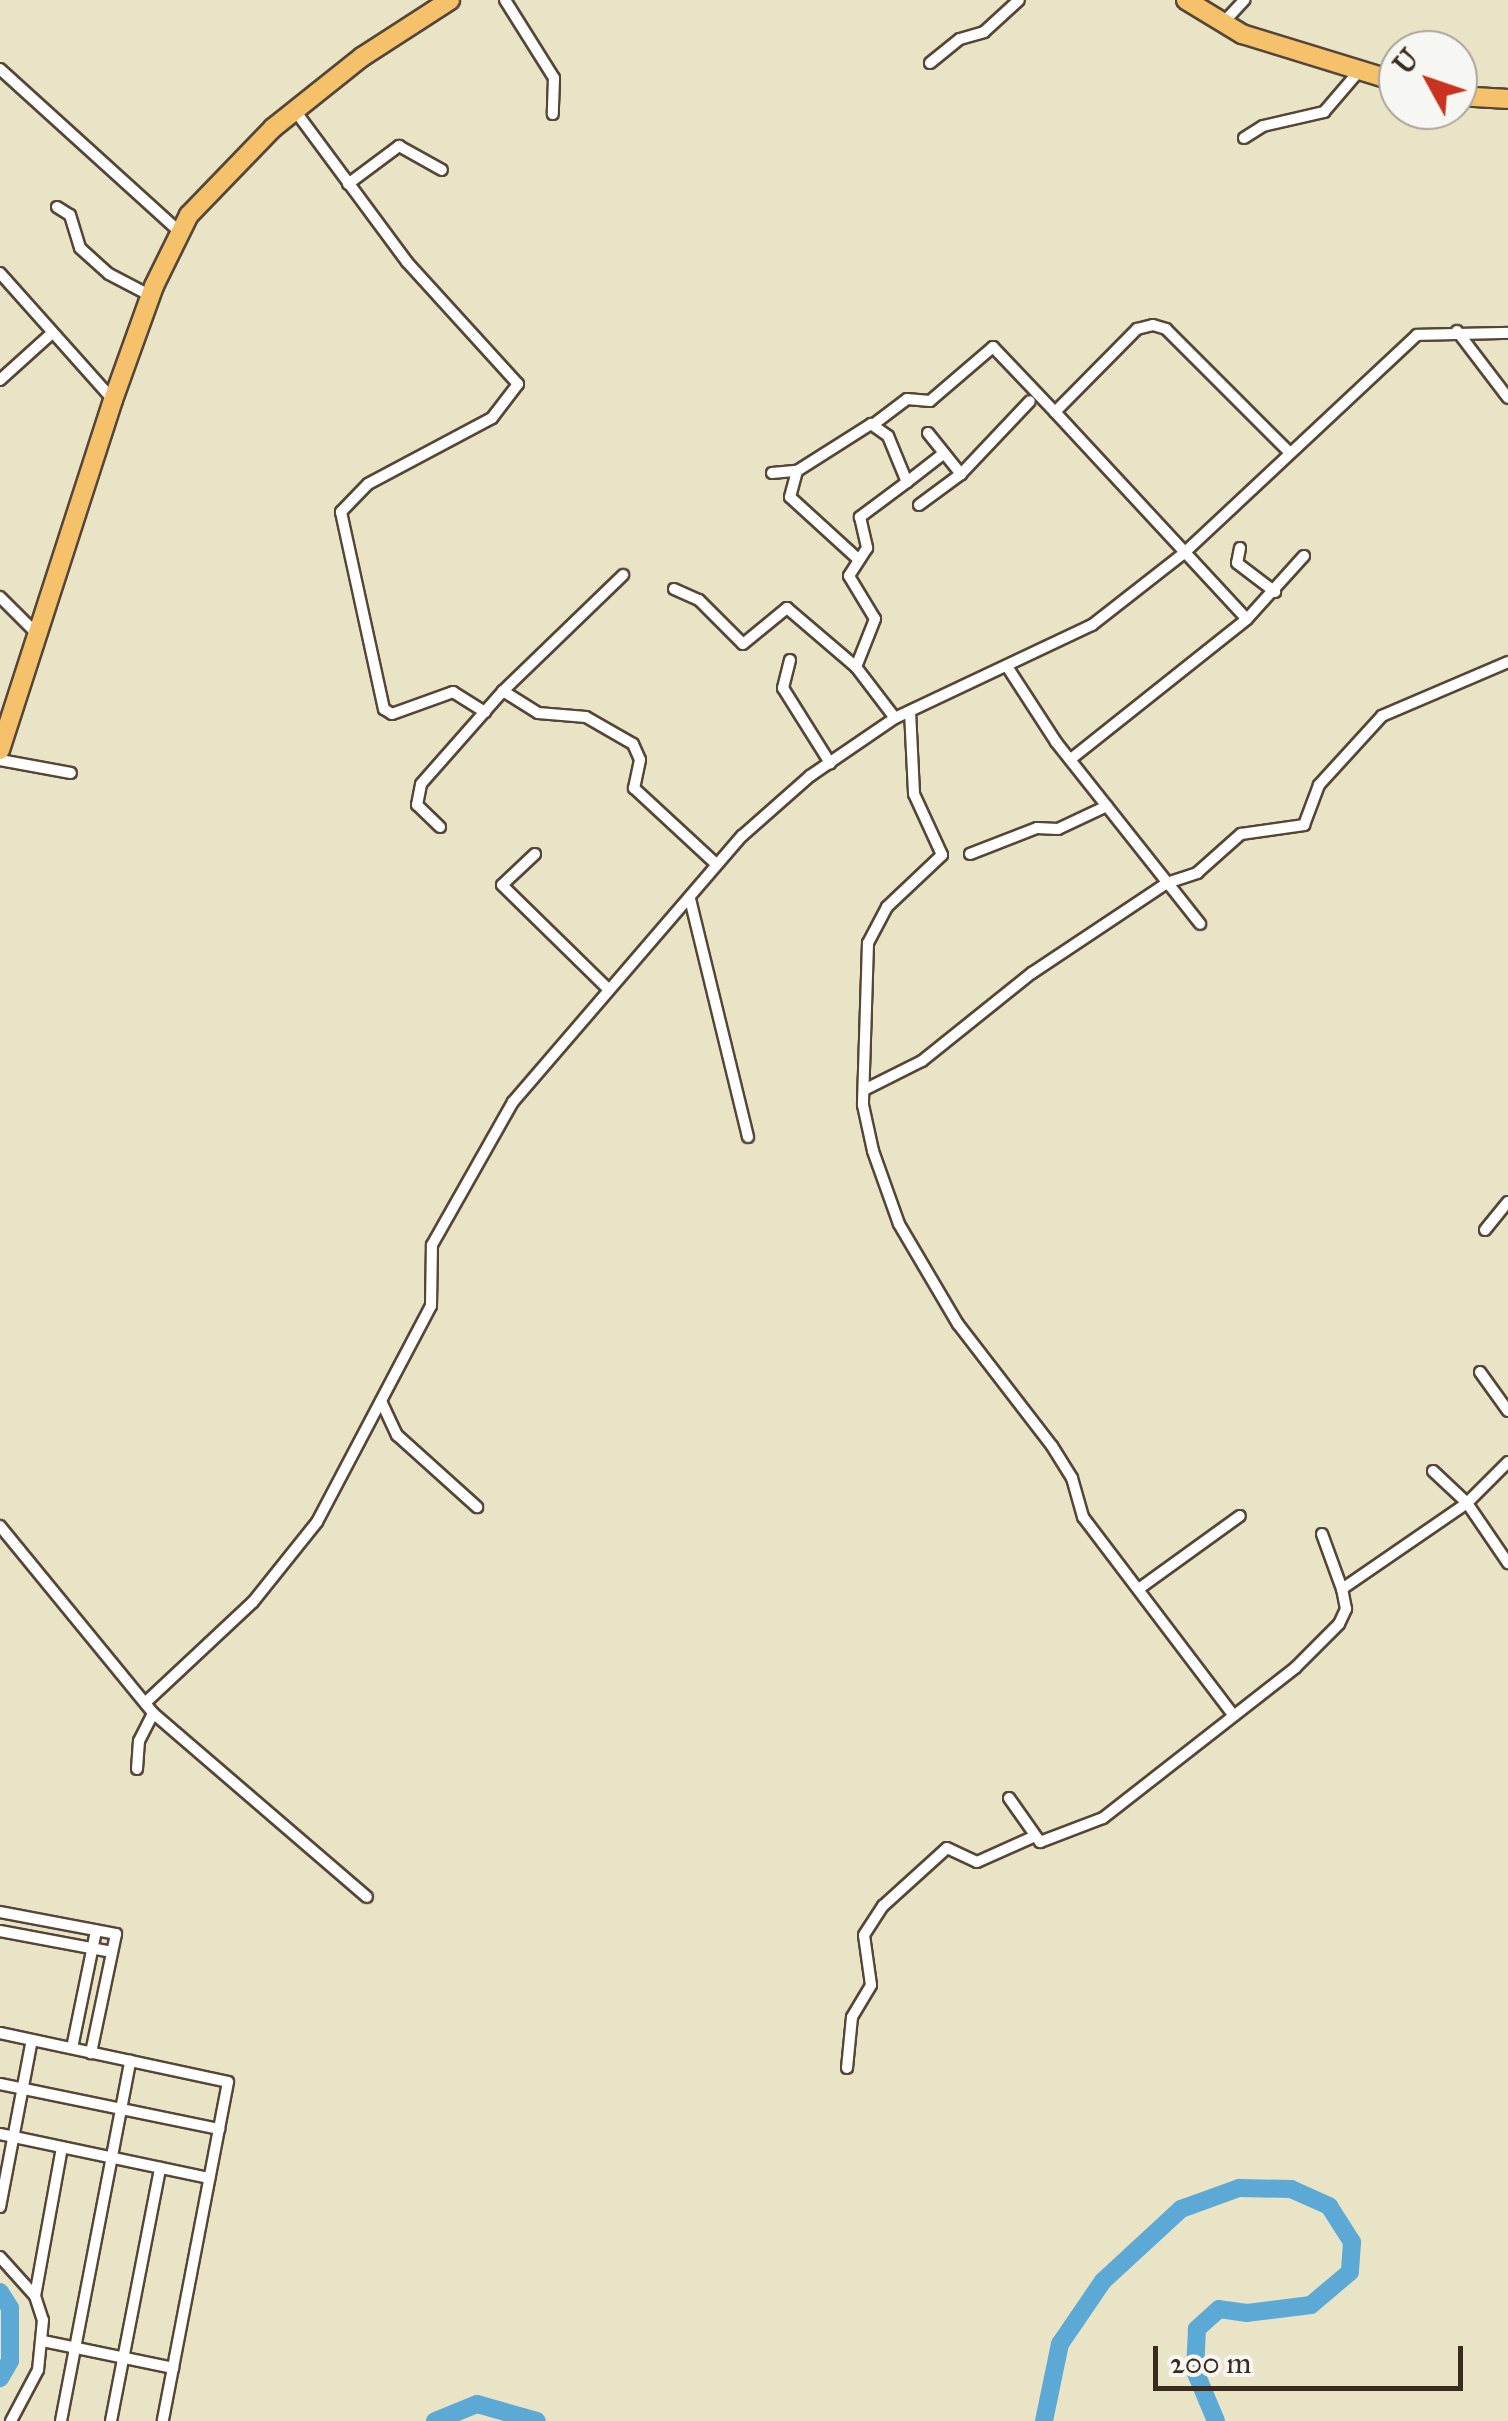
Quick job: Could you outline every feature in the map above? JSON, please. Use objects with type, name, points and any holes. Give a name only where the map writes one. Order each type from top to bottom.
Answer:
[{"type":"main road","points":[[0,748],[113,400],[151,296],[180,232],[232,164],[362,57],[450,0]]},
{"type":"main road","points":[[1186,0],[1221,25],[1378,75]]},
{"type":"main road","points":[[1478,97],[1508,99]]},
{"type":"street","points":[[505,0],[554,78],[552,114]]},
{"type":"street","points":[[930,63],[960,39],[984,32],[1019,0]]},
{"type":"street","points":[[1221,25],[1244,0]]},
{"type":"street","points":[[0,69],[180,232]]},
{"type":"street","points":[[1244,138],[1263,126],[1324,112],[1361,69]]},
{"type":"street","points":[[296,112],[407,262],[518,384],[492,418],[368,484],[341,512],[384,709],[392,714],[452,692],[485,712]]},
{"type":"street","points":[[348,184],[399,146],[442,170]]},
{"type":"street","points":[[57,206],[70,215],[80,248],[109,274],[151,296]]},
{"type":"street","points":[[0,274],[113,400]]},
{"type":"street","points":[[1054,412],[1138,329],[1159,325],[1288,451]]},
{"type":"street","points":[[1456,331],[1508,398]]},
{"type":"street","points":[[146,1702],[253,1602],[318,1522],[434,1300],[432,1244],[513,1102],[716,864],[788,793],[895,718],[1008,668],[1092,624],[1183,554],[1288,451],[1417,335],[1456,331],[1508,334]]},
{"type":"street","points":[[0,380],[51,334]]},
{"type":"street","points":[[772,474],[796,471],[874,424],[907,399],[930,401],[993,346],[1246,619]]},
{"type":"street","points":[[919,505],[962,474],[1030,401]]},
{"type":"street","points":[[874,424],[891,441],[907,482]]},
{"type":"street","points":[[928,432],[962,474]]},
{"type":"street","points":[[856,667],[875,619],[870,603],[850,583],[868,543],[860,518],[944,454]]},
{"type":"street","points":[[796,471],[790,497],[858,560]]},
{"type":"street","points":[[1240,548],[1237,563],[1274,592]]},
{"type":"street","points":[[1070,760],[1246,619],[1304,556]]},
{"type":"street","points":[[440,827],[415,795],[504,691],[623,575]]},
{"type":"street","points":[[674,589],[699,600],[743,644],[787,608],[856,667],[895,718]]},
{"type":"street","points":[[0,597],[38,634]]},
{"type":"street","points":[[790,660],[783,688],[830,763]]},
{"type":"street","points":[[864,1090],[922,1061],[1003,994],[1167,882],[1197,872],[1241,834],[1301,827],[1312,817],[1319,785],[1382,716],[1508,662]]},
{"type":"street","points":[[1008,668],[1070,760],[1200,924]]},
{"type":"street","points":[[504,691],[538,713],[586,717],[632,744],[640,760],[634,788],[716,864]]},
{"type":"street","points":[[910,711],[914,794],[942,856],[887,908],[871,934],[864,1090],[873,1150],[906,1238],[990,1372],[1052,1446],[1072,1478],[1083,1517],[1232,1712]]},
{"type":"street","points":[[0,760],[71,773]]},
{"type":"street","points":[[970,854],[1034,828],[1058,829],[1107,806]]},
{"type":"street","points":[[535,854],[502,885],[608,988]]},
{"type":"street","points":[[690,899],[748,1137]]},
{"type":"street","points":[[1484,1230],[1508,1202]]},
{"type":"street","points":[[1480,1372],[1508,1411]]},
{"type":"street","points":[[381,1400],[397,1435],[478,1507]]},
{"type":"street","points":[[1342,1588],[1467,1502],[1508,1462]]},
{"type":"street","points":[[1432,1471],[1467,1502],[1508,1564]]},
{"type":"street","points":[[1140,1588],[1240,1516]]},
{"type":"street","points":[[0,1526],[153,1714],[368,1896]]},
{"type":"street","points":[[1009,1798],[1034,1838],[1049,1844],[1103,1818],[1232,1712],[1295,1668],[1333,1632],[1346,1609],[1322,1534]]},
{"type":"street","points":[[137,1770],[137,1748],[153,1714]]},
{"type":"street","points":[[847,2068],[852,2017],[872,1972],[864,1935],[883,1906],[948,1848],[977,1862],[1034,1838]]},
{"type":"street","points":[[0,1912],[116,1934],[91,2052]]},
{"type":"street","points":[[0,1931],[112,1952]]},
{"type":"street","points":[[72,2048],[96,1931]]},
{"type":"street","points":[[0,2033],[228,2082],[163,2421]]},
{"type":"street","points":[[0,2206],[32,2040]]},
{"type":"street","points":[[61,2421],[130,2060]]},
{"type":"street","points":[[0,2084],[218,2129]]},
{"type":"street","points":[[0,2134],[209,2178]]},
{"type":"street","points":[[11,2421],[30,2395],[43,2341],[35,2296],[62,2147]]},
{"type":"street","points":[[111,2421],[160,2168]]},
{"type":"street","points":[[0,2257],[35,2296]]},
{"type":"street","points":[[43,2341],[173,2368]]},
{"type":"waterway","points":[[1044,2421],[1060,2344],[1103,2281],[1181,2209],[1239,2188],[1291,2189],[1329,2206],[1352,2242],[1350,2272],[1311,2305],[1247,2313],[1219,2309],[1197,2329],[1195,2371],[1216,2421]]},
{"type":"waterway","points":[[0,2292],[10,2308],[10,2361],[0,2378]]},
{"type":"waterway","points":[[435,2421],[477,2404],[537,2421]]}]
